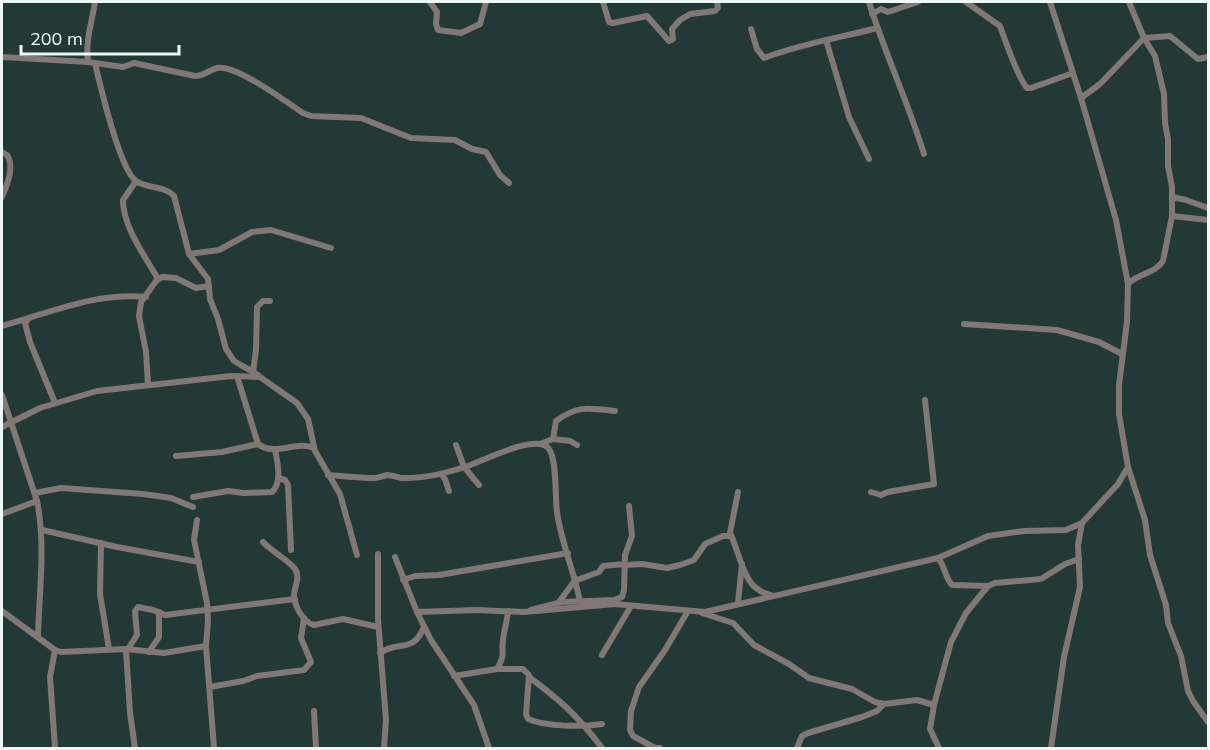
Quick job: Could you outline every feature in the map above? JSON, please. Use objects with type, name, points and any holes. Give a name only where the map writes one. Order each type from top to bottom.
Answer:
[{"type":"street","points":[[95,2],[87,52],[125,166],[136,181],[168,190],[174,196],[189,254],[207,277],[210,299],[226,349],[234,361],[253,372],[301,408],[311,427],[314,448],[340,494],[357,555]]},
{"type":"street","points":[[430,2],[437,12],[438,30],[461,33],[480,24],[486,2]]},
{"type":"street","points":[[603,2],[609,22],[647,16],[669,41],[673,39],[673,28],[680,20],[690,14],[717,10],[717,2]]},
{"type":"street","points":[[869,2],[912,115],[924,154]]},
{"type":"street","points":[[873,14],[881,9],[888,12],[918,2]]},
{"type":"street","points":[[966,2],[1000,26],[1002,38],[1027,88],[1073,73]]},
{"type":"street","points":[[1050,2],[1081,98],[1116,220],[1128,284],[1119,385],[1119,414],[1128,467],[1144,520],[1150,555],[1164,599],[1168,623],[1181,656],[1188,691],[1209,722]]},
{"type":"street","points":[[1128,284],[1136,277],[1160,266],[1172,216],[1164,94],[1155,56],[1144,38],[1129,2]]},
{"type":"street","points":[[752,29],[757,49],[764,58],[782,51],[877,28]]},
{"type":"street","points":[[1081,98],[1100,84],[1144,38],[1170,36],[1198,59],[1209,57]]},
{"type":"street","points":[[826,40],[849,117],[869,159]]},
{"type":"street","points":[[2,57],[123,67],[134,63],[195,76],[215,69],[231,70],[258,84],[303,114],[361,118],[411,138],[436,141],[450,139],[472,149],[483,151],[487,153],[500,175],[509,183]]},
{"type":"street","points":[[2,152],[7,155],[11,164],[2,197]]},
{"type":"street","points":[[136,181],[123,200],[125,215],[129,227],[158,279]]},
{"type":"street","points":[[1172,197],[1209,208]]},
{"type":"street","points":[[1172,216],[1209,220]]},
{"type":"street","points":[[189,254],[219,250],[252,232],[271,230],[331,248]]},
{"type":"street","points":[[148,384],[146,352],[139,316],[141,302],[158,279],[173,277],[195,288],[209,286]]},
{"type":"street","points":[[2,326],[108,297],[146,297]]},
{"type":"street","points":[[253,372],[257,341],[257,307],[262,301],[270,301]]},
{"type":"street","points":[[29,317],[25,323],[30,342],[54,403]]},
{"type":"street","points":[[964,324],[1057,330],[1100,342],[1122,354]]},
{"type":"street","points":[[2,428],[54,403],[97,391],[237,376],[260,377]]},
{"type":"street","points":[[237,376],[258,444]]},
{"type":"street","points":[[2,395],[36,497],[42,530],[38,638]]},
{"type":"street","points":[[871,492],[881,495],[933,484],[925,400]]},
{"type":"street","points":[[553,439],[556,421],[576,409],[583,407],[615,411]]},
{"type":"street","points":[[328,475],[375,478],[388,475],[401,478],[428,477],[464,467],[498,452],[540,444],[553,439],[570,441],[577,445]]},
{"type":"street","points":[[176,456],[222,452],[258,444],[265,448],[275,449],[298,445],[314,448]]},
{"type":"street","points":[[540,444],[551,451],[557,512],[567,553],[577,580],[580,601]]},
{"type":"street","points":[[456,445],[464,467],[480,485]]},
{"type":"street","points":[[193,497],[228,491],[272,492],[278,478],[275,449]]},
{"type":"street","points":[[699,612],[938,558],[988,536],[1024,531],[1066,530],[1083,523],[1118,484],[1128,467]]},
{"type":"street","points":[[441,474],[449,491]]},
{"type":"street","points":[[278,478],[285,480],[288,485],[291,550]]},
{"type":"street","points":[[2,514],[36,497],[61,488],[143,494],[180,501],[193,507]]},
{"type":"street","points":[[738,492],[736,508],[729,527],[732,536],[753,586],[775,596]]},
{"type":"street","points":[[524,612],[558,603],[614,600],[622,597],[625,555],[632,536],[629,506]]},
{"type":"street","points":[[196,520],[194,540],[208,610],[206,646],[215,747]]},
{"type":"street","points":[[1051,748],[1064,657],[1080,587],[1078,545],[1083,523]]},
{"type":"street","points":[[42,530],[199,562]]},
{"type":"street","points":[[558,603],[577,580],[598,572],[604,566],[642,564],[667,568],[680,565],[694,560],[705,544],[723,536],[732,536]]},
{"type":"street","points":[[263,542],[295,568],[298,579],[295,599],[298,610],[312,625],[343,619],[378,627]]},
{"type":"street","points":[[101,543],[100,594],[110,649]]},
{"type":"street","points":[[403,580],[567,553]]},
{"type":"street","points":[[378,554],[378,627],[386,720],[384,748]]},
{"type":"street","points":[[395,557],[424,627],[474,705],[489,748]]},
{"type":"street","points":[[938,558],[952,585],[962,587],[1041,579],[1078,559]]},
{"type":"street","points":[[738,603],[742,564]]},
{"type":"street","points":[[937,748],[930,729],[951,642],[966,613],[988,586]]},
{"type":"street","points":[[135,748],[130,713],[127,649],[137,631],[136,609],[147,608],[165,615],[199,609],[208,610],[295,599]]},
{"type":"street","points":[[417,612],[524,612],[615,604],[699,612],[733,623],[754,645],[789,664],[808,678],[852,689],[875,702],[884,704],[917,700],[934,705]]},
{"type":"street","points":[[602,655],[631,606]]},
{"type":"street","points":[[2,610],[55,650],[69,652],[127,649],[164,653],[206,646]]},
{"type":"street","points":[[497,669],[504,655],[502,641],[507,628],[508,611]]},
{"type":"street","points":[[660,748],[655,748],[633,736],[630,730],[631,711],[639,687],[665,650],[688,611]]},
{"type":"street","points":[[149,652],[159,637],[159,612]]},
{"type":"street","points":[[210,687],[243,681],[256,676],[304,670],[311,662],[301,638],[304,618]]},
{"type":"street","points":[[380,652],[390,647],[404,647],[411,644],[417,640],[424,627]]},
{"type":"street","points":[[55,650],[50,677],[55,748]]},
{"type":"street","points":[[454,676],[497,669],[524,669],[529,677],[561,701],[586,726],[602,748]]},
{"type":"street","points":[[529,677],[526,714],[528,719],[544,723],[586,726],[602,724]]},
{"type":"street","points":[[796,748],[802,736],[808,733],[862,717],[877,711],[884,704]]},
{"type":"street","points":[[314,711],[316,748]]}]
